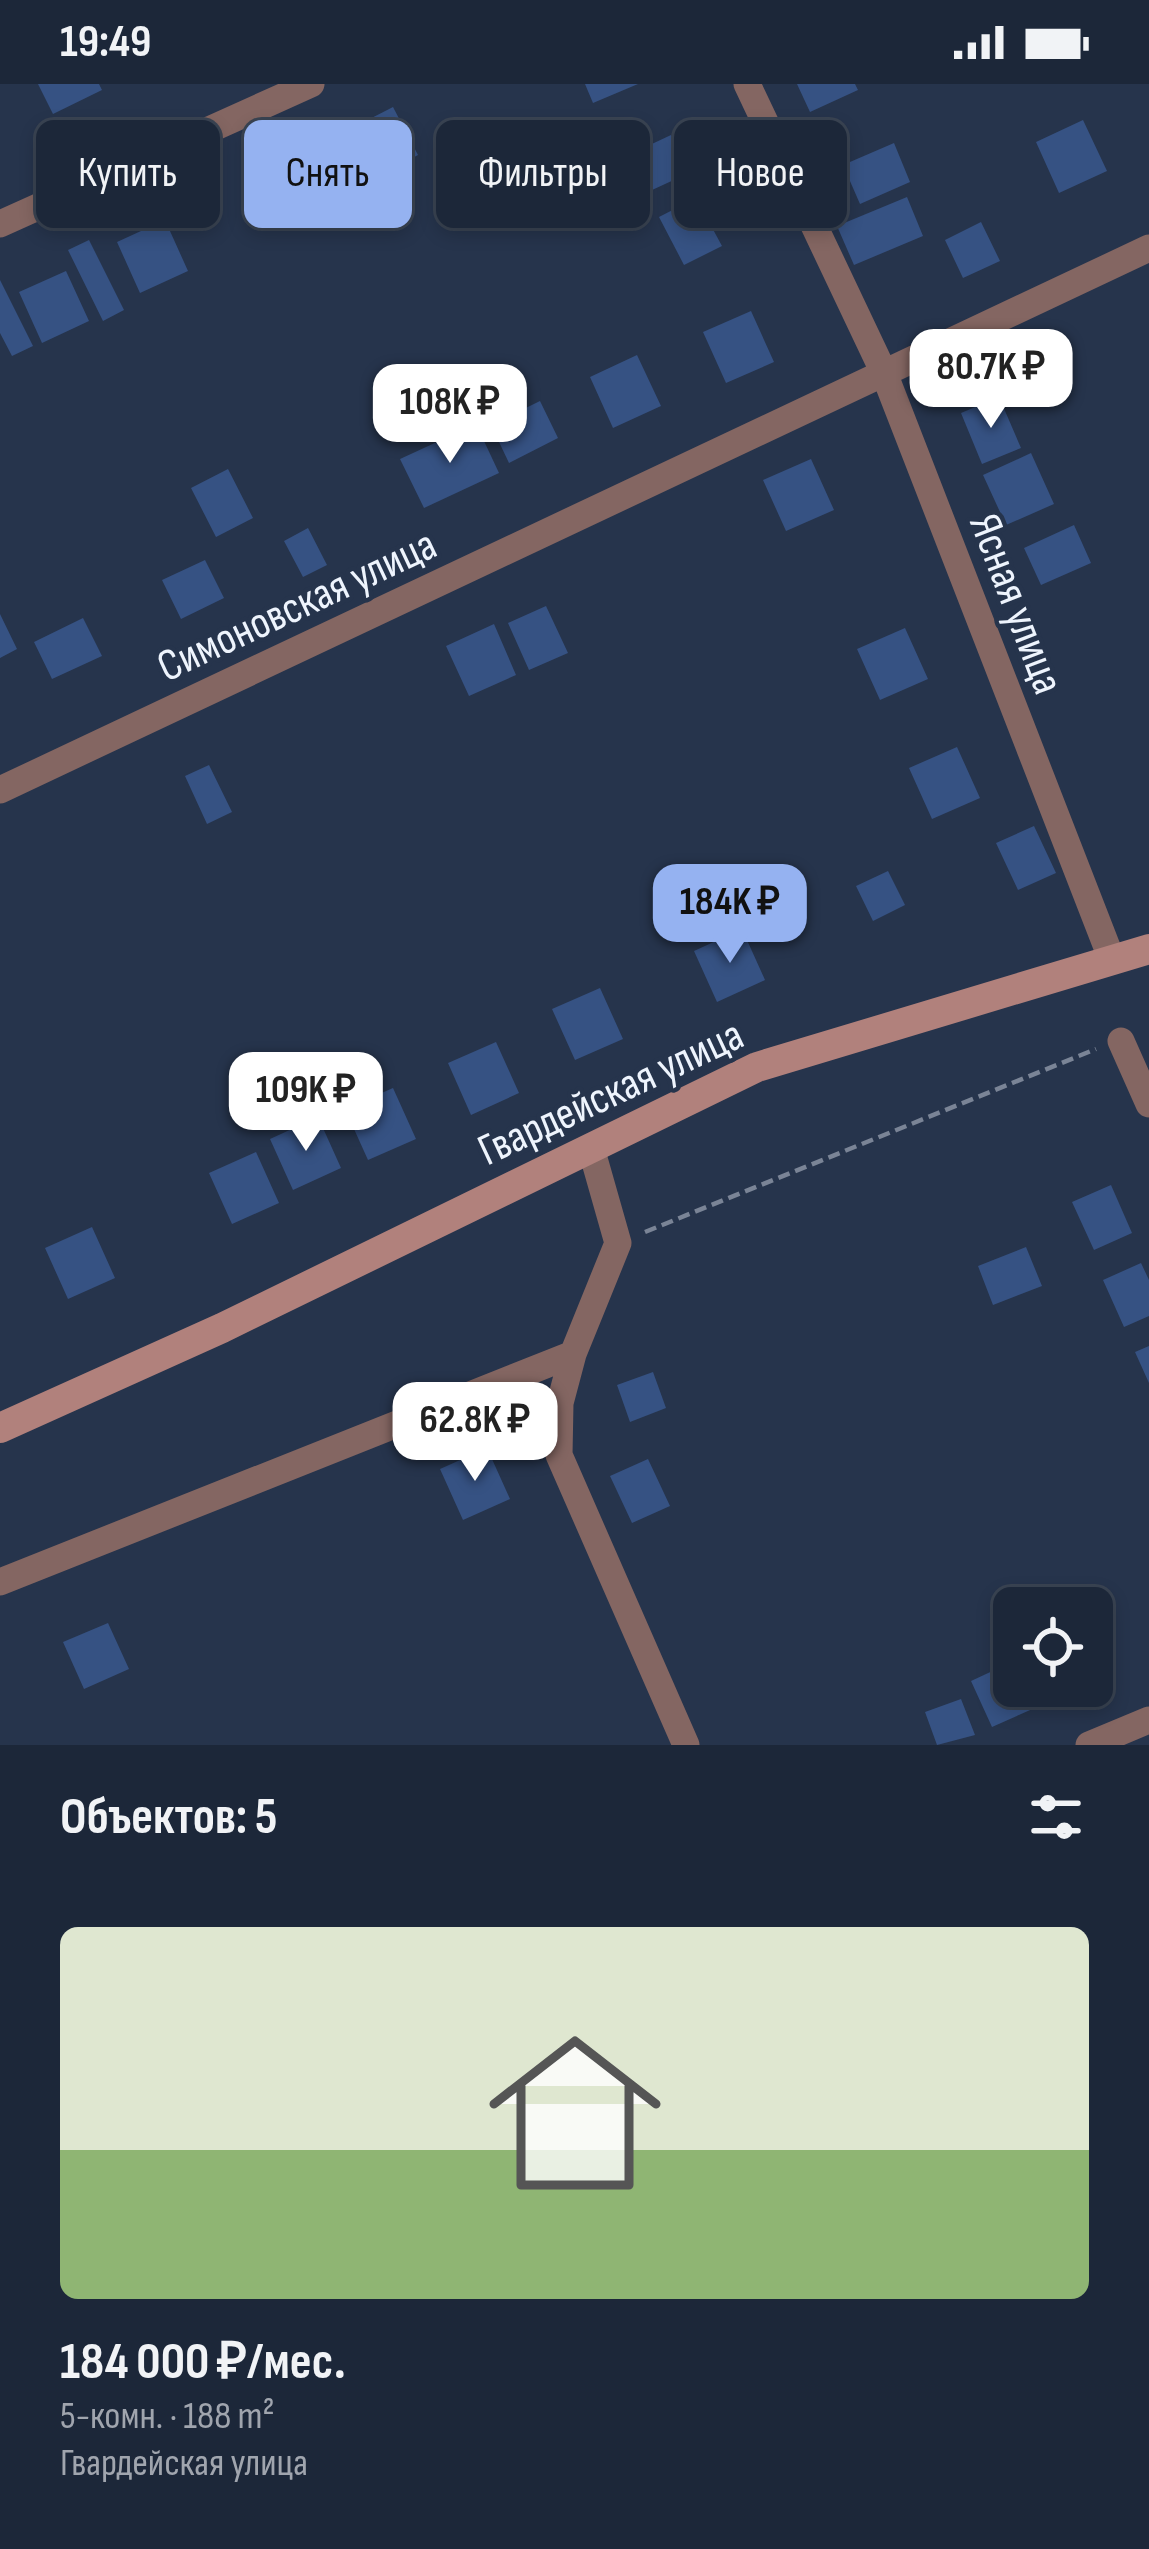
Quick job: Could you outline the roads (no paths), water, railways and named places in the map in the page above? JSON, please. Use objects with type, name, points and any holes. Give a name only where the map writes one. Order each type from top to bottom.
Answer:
[{"type":"street","points":[[0,224],[310,84]]},
{"type":"street","name":"Ясная улица","points":[[747,84],[884,373],[1112,960]]},
{"type":"street","name":"Симоновская улица","points":[[0,790],[1149,248]]},
{"type":"street","name":"Гвардейская улица","points":[[0,1428],[222,1328],[757,1067],[1149,949]]},
{"type":"street","points":[[1121,1041],[1149,1105]]},
{"type":"street","points":[[591,1148],[618,1243],[573,1354],[560,1403],[559,1455],[686,1745]]},
{"type":"street","points":[[0,1582],[573,1354]]},
{"type":"street","points":[[1089,1745],[1149,1720]]}]
